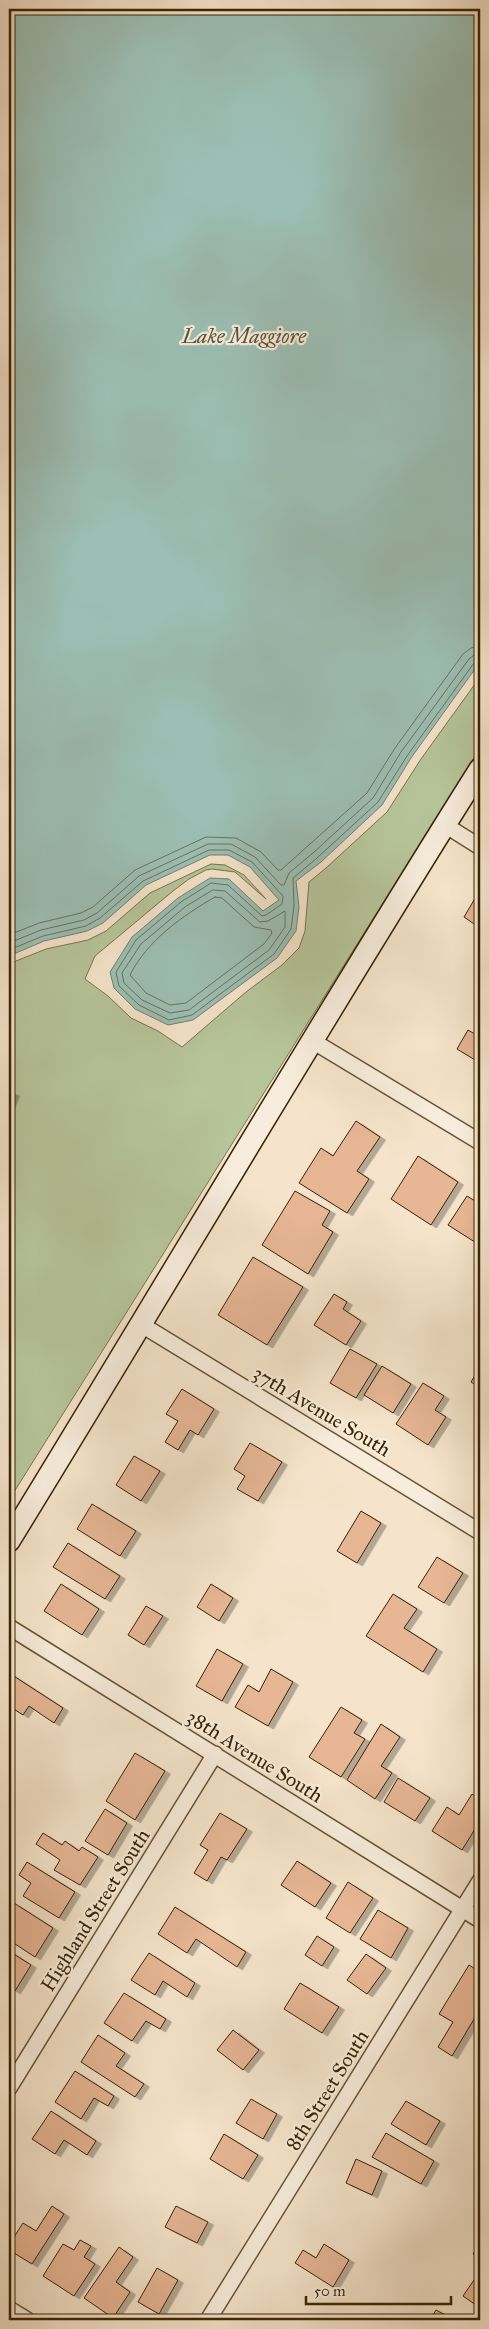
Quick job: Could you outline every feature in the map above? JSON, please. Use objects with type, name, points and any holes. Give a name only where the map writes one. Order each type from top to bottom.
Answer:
[{"type":"main road","points":[[9,1541],[142,1325],[311,1040],[480,769]]},
{"type":"street","points":[[445,825],[480,847]]},
{"type":"street","points":[[311,1040],[480,1142]]},
{"type":"street","name":"37th Avenue South","points":[[142,1325],[480,1532]]},
{"type":"street","name":"38th Avenue South","points":[[9,1627],[480,1920]]},
{"type":"street","name":"Highland Street South","points":[[9,2088],[215,1754]]},
{"type":"street","name":"8th Street South","points":[[208,2320],[480,1881]]},
{"type":"street","points":[[9,2309],[27,2320]]},
{"type":"green space","points":[[480,677],[480,748],[9,1500],[9,967],[16,961],[46,949],[88,940],[106,931],[150,893],[211,864],[225,865],[244,875],[266,899],[235,872],[206,870],[189,879],[173,891],[95,956],[85,979],[108,996],[131,1018],[158,1031],[182,1047],[246,992],[282,965],[299,948],[305,931],[309,882],[387,812],[421,759]]},
{"type":"water","name":"Lake Maggiore","points":[[9,9],[480,9],[480,662],[411,758],[382,805],[321,862],[296,881],[299,907],[296,931],[277,958],[193,1020],[168,1025],[135,1009],[114,988],[110,972],[132,937],[178,898],[210,878],[229,879],[263,911],[279,900],[250,867],[228,855],[210,855],[146,885],[103,923],[87,931],[44,941],[9,956]]},
{"type":"building","points":[[480,890],[480,928],[464,917]]},
{"type":"building","points":[[468,1030],[480,1037],[480,1063],[457,1049]]},
{"type":"building","points":[[9,1091],[14,1093],[9,1106]]},
{"type":"building","points":[[356,1121],[380,1137],[357,1171],[369,1179],[347,1213],[299,1183],[321,1148],[333,1156]]},
{"type":"building","points":[[418,1156],[458,1182],[431,1225],[391,1199]]},
{"type":"building","points":[[295,1191],[330,1211],[322,1225],[333,1232],[308,1274],[262,1245]]},
{"type":"building","points":[[467,1196],[480,1204],[480,1240],[478,1244],[448,1225]]},
{"type":"building","points":[[253,1257],[303,1287],[267,1345],[218,1315]]},
{"type":"building","points":[[334,1294],[347,1302],[343,1309],[361,1321],[346,1345],[314,1325]]},
{"type":"building","points":[[350,1349],[377,1364],[356,1398],[330,1383]]},
{"type":"building","points":[[382,1366],[411,1384],[393,1413],[364,1395]]},
{"type":"building","points":[[480,1367],[480,1388],[471,1382]]},
{"type":"building","points":[[423,1383],[444,1396],[435,1410],[446,1417],[428,1445],[396,1424]]},
{"type":"building","points":[[182,1389],[214,1409],[198,1435],[190,1430],[178,1450],[165,1442],[178,1421],[166,1414]]},
{"type":"building","points":[[250,1443],[282,1462],[258,1501],[237,1489],[245,1476],[234,1469]]},
{"type":"building","points":[[134,1456],[160,1471],[141,1501],[116,1485]]},
{"type":"building","points":[[92,1504],[136,1531],[120,1556],[77,1529]]},
{"type":"building","points":[[361,1511],[381,1523],[357,1563],[337,1551]]},
{"type":"building","points":[[68,1543],[120,1576],[105,1599],[53,1567]]},
{"type":"building","points":[[437,1557],[463,1573],[444,1603],[418,1587]]},
{"type":"building","points":[[61,1584],[99,1609],[82,1635],[44,1611]]},
{"type":"building","points":[[211,1584],[233,1598],[219,1621],[197,1607]]},
{"type":"building","points":[[393,1594],[417,1609],[404,1628],[437,1649],[423,1672],[366,1636]]},
{"type":"building","points":[[146,1606],[163,1616],[144,1645],[128,1635]]},
{"type":"building","points":[[217,1649],[243,1664],[222,1701],[196,1686]]},
{"type":"building","points":[[271,1669],[293,1682],[268,1726],[235,1707],[248,1685],[259,1692]]},
{"type":"building","points":[[9,1673],[63,1708],[54,1723],[29,1706],[23,1715],[9,1706]]},
{"type":"building","points":[[341,1707],[362,1720],[354,1733],[365,1739],[341,1777],[309,1757]]},
{"type":"building","points":[[381,1724],[400,1737],[381,1766],[392,1773],[375,1799],[347,1780]]},
{"type":"building","points":[[135,1753],[165,1771],[135,1820],[106,1801]]},
{"type":"building","points":[[398,1778],[430,1798],[415,1821],[384,1802]]},
{"type":"building","points":[[472,1794],[480,1800],[480,1821],[462,1850],[432,1831],[447,1807],[459,1815]]},
{"type":"building","points":[[105,1809],[127,1823],[108,1855],[85,1841]]},
{"type":"building","points":[[220,1813],[247,1829],[227,1860],[221,1857],[207,1881],[194,1873],[208,1850],[200,1845]]},
{"type":"building","points":[[43,1833],[62,1845],[65,1841],[79,1851],[82,1847],[98,1857],[80,1885],[54,1870],[60,1860],[36,1844]]},
{"type":"building","points":[[297,1861],[331,1883],[315,1907],[281,1885]]},
{"type":"building","points":[[27,1862],[75,1892],[59,1918],[23,1896],[31,1883],[19,1875]]},
{"type":"building","points":[[348,1882],[373,1898],[350,1933],[326,1918]]},
{"type":"building","points":[[14,1903],[53,1928],[35,1957],[9,1940],[9,1911]]},
{"type":"building","points":[[175,1907],[246,1952],[237,1967],[196,1939],[187,1953],[158,1934]]},
{"type":"building","points":[[378,1910],[408,1928],[391,1958],[360,1939]]},
{"type":"building","points":[[317,1936],[334,1947],[322,1966],[305,1955]]},
{"type":"building","points":[[9,1951],[31,1965],[15,1991],[9,1987]]},
{"type":"building","points":[[149,1953],[195,1983],[187,1997],[163,1981],[155,1995],[131,1980]]},
{"type":"building","points":[[366,1954],[386,1968],[367,1994],[347,1980]]},
{"type":"building","points":[[469,1965],[480,1972],[480,2009],[452,2056],[438,2047],[453,2022],[439,2014]]},
{"type":"building","points":[[300,1983],[339,2007],[322,2033],[284,2009]]},
{"type":"building","points":[[124,1993],[166,2019],[160,2029],[146,2021],[132,2041],[104,2023]]},
{"type":"building","points":[[233,2030],[259,2050],[243,2070],[217,2050]]},
{"type":"building","points":[[98,2035],[125,2053],[116,2066],[144,2084],[135,2097],[81,2062]]},
{"type":"building","points":[[75,2071],[114,2096],[108,2106],[94,2098],[81,2119],[55,2102]]},
{"type":"building","points":[[251,2099],[277,2114],[263,2139],[236,2123]]},
{"type":"building","points":[[406,2101],[440,2121],[426,2145],[391,2124]]},
{"type":"building","points":[[51,2111],[96,2141],[87,2155],[64,2140],[55,2154],[32,2139]]},
{"type":"building","points":[[386,2133],[434,2161],[421,2184],[372,2157]]},
{"type":"building","points":[[224,2134],[258,2155],[243,2179],[210,2159]]},
{"type":"building","points":[[356,2159],[382,2171],[372,2195],[346,2183]]},
{"type":"building","points":[[52,2206],[64,2214],[32,2264],[9,2250],[9,2245],[23,2223],[36,2231]]},
{"type":"building","points":[[176,2206],[208,2222],[197,2243],[165,2227]]},
{"type":"building","points":[[80,2240],[91,2246],[84,2257],[95,2264],[74,2296],[43,2276],[63,2244],[74,2250]]},
{"type":"building","points":[[480,2242],[480,2259],[473,2254]]},
{"type":"building","points":[[324,2244],[349,2260],[333,2287],[295,2263],[303,2250],[316,2258]]},
{"type":"building","points":[[119,2247],[133,2257],[116,2282],[130,2292],[113,2318],[84,2298]]},
{"type":"building","points":[[157,2268],[178,2280],[159,2314],[138,2302]]},
{"type":"building","points":[[474,2280],[480,2284],[480,2308],[463,2296]]},
{"type":"building","points":[[436,2310],[455,2320],[430,2320]]}]
